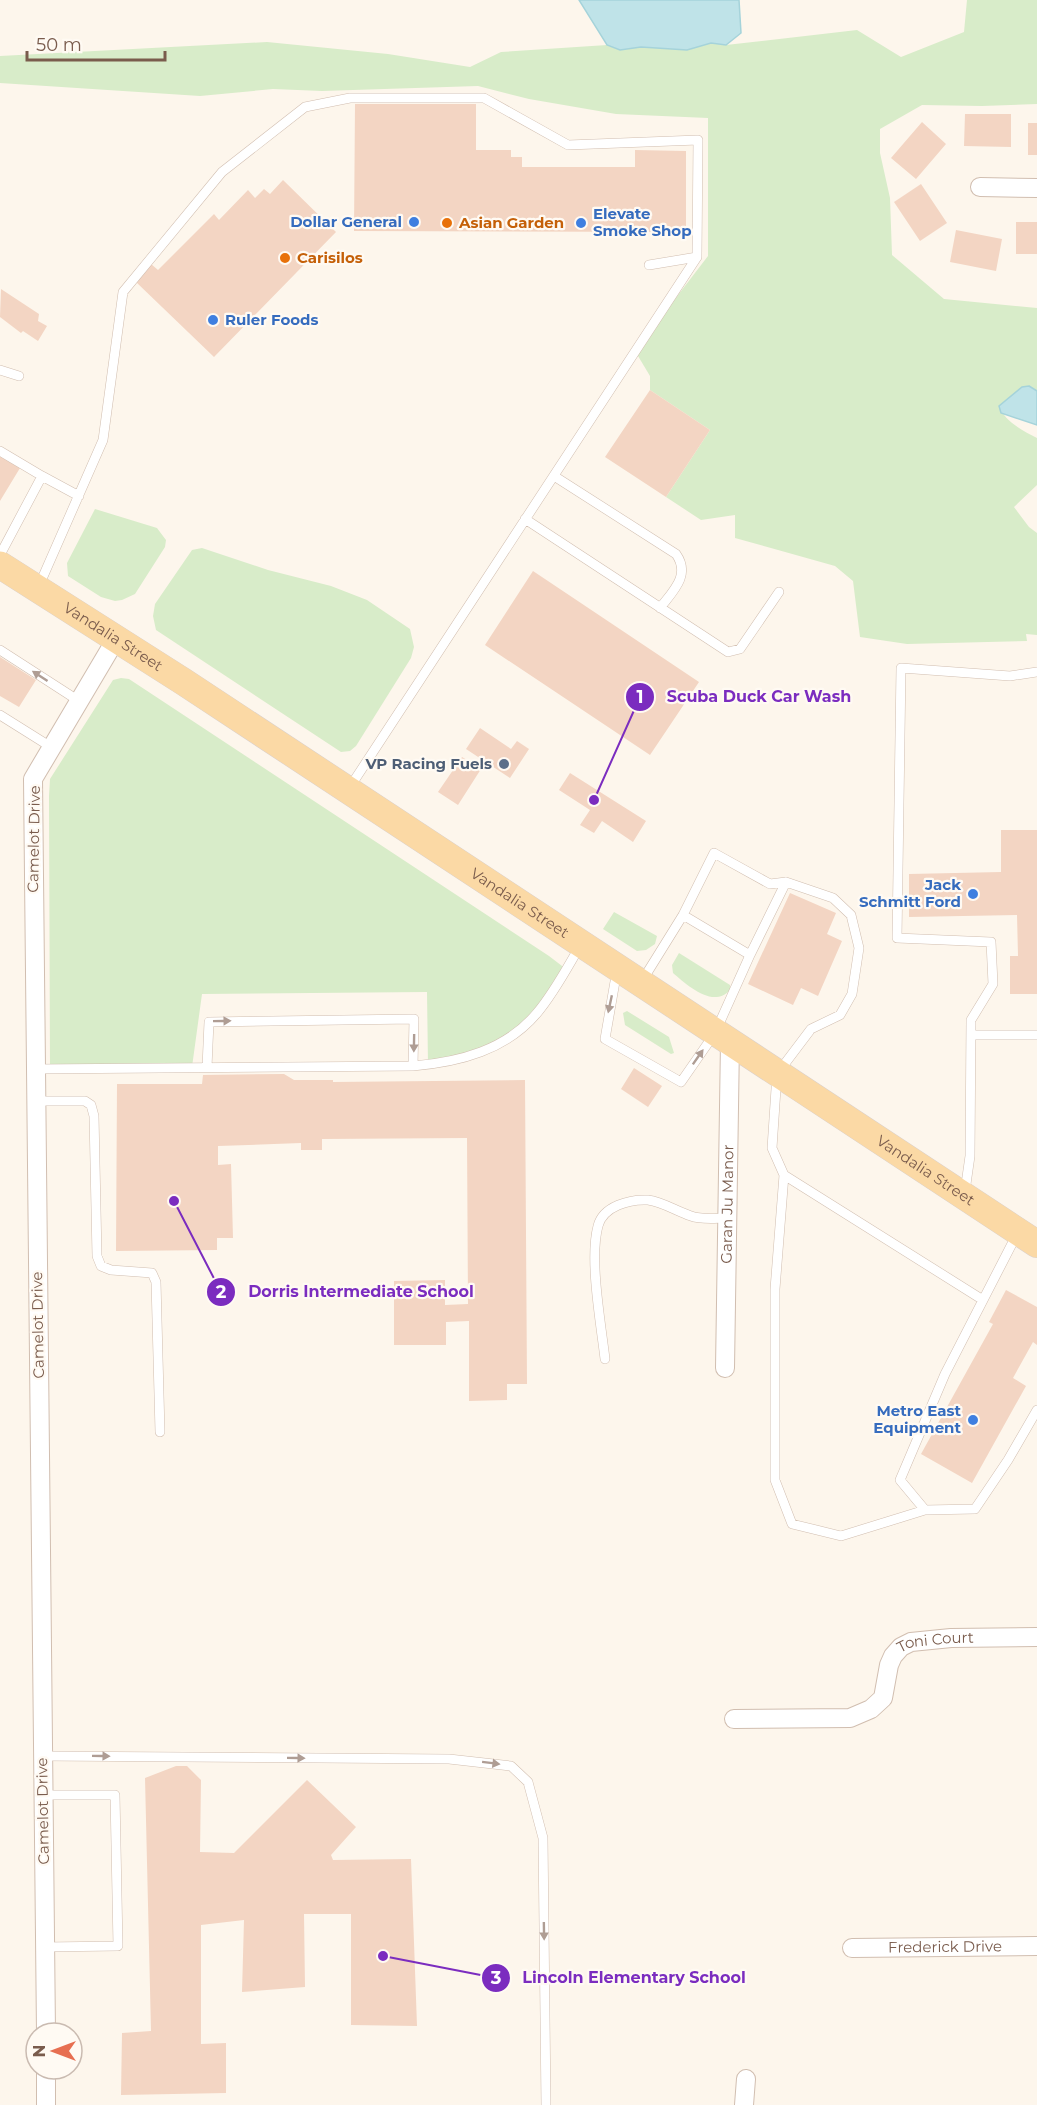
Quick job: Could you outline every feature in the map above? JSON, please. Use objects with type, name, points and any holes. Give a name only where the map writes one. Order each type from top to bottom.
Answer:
[{"type":"main road","name":"Vandalia Street","points":[[0,565],[348,790],[1028,1238]]},
{"type":"street","points":[[980,187],[1037,188]]},
{"type":"street","name":"Camelot Drive","points":[[46,2021],[33,779],[116,639]]},
{"type":"street","name":"Garan Ju Manor","points":[[722,1037],[728,1218],[725,1368]]},
{"type":"street","name":"Toni Court","points":[[734,1719],[850,1718],[871,1709],[883,1698],[889,1665],[893,1656],[911,1641],[1037,1637]]},
{"type":"street","name":"Frederick Drive","points":[[852,1948],[1037,1946]]},
{"type":"street","points":[[744,2105],[746,2079]]},
{"type":"street","points":[[46,2081],[46,2105]]},
{"type":"lane","points":[[38,589],[103,440],[123,292],[222,172],[305,107],[350,98],[483,98],[568,145],[698,140],[697,257],[348,790]]},
{"type":"lane","points":[[650,265],[697,257]]},
{"type":"lane","points":[[0,370],[19,376]]},
{"type":"lane","points":[[0,452],[79,496]]},
{"type":"lane","points":[[0,555],[42,476]]},
{"type":"lane","points":[[554,476],[676,554],[683,574],[660,608]]},
{"type":"lane","points":[[525,519],[728,652],[740,649],[779,592]]},
{"type":"lane","points":[[0,650],[79,701]]},
{"type":"lane","points":[[964,1197],[970,1156],[971,1020],[993,984],[991,942],[897,938],[901,668],[1010,676],[1037,672]]},
{"type":"lane","points":[[0,714],[51,747]]},
{"type":"lane","points":[[641,983],[683,915],[714,853],[770,884],[786,882],[833,898],[851,915],[859,948],[852,993],[840,1015],[812,1029],[777,1074],[772,1148],[784,1175],[776,1289],[775,1480],[792,1524],[842,1536],[925,1510],[975,1509],[1008,1460],[1037,1410]]},
{"type":"lane","points":[[618,968],[604,1039],[681,1082],[722,1037],[750,955],[786,882]]},
{"type":"lane","points":[[683,915],[750,955]]},
{"type":"lane","points":[[35,1069],[413,1066],[467,1058],[504,1042],[537,1013],[582,944]]},
{"type":"lane","points":[[207,1067],[209,1022],[414,1019],[413,1066]]},
{"type":"lane","points":[[971,1035],[1037,1035]]},
{"type":"lane","points":[[35,1101],[85,1101],[91,1105],[94,1116],[97,1256],[101,1266],[111,1270],[152,1273],[156,1282],[160,1432]]},
{"type":"lane","points":[[784,1175],[983,1300]]},
{"type":"lane","points":[[605,1359],[595,1270],[598,1224],[608,1212],[622,1203],[638,1200],[663,1204],[693,1218],[728,1218]]},
{"type":"lane","points":[[925,1510],[900,1480],[945,1374],[983,1300],[1028,1238]]},
{"type":"lane","points":[[42,1756],[449,1759],[511,1766],[528,1782],[543,1838],[546,2105]]},
{"type":"lane","points":[[43,1795],[115,1795],[118,1946],[45,1947]]},
{"type":"green space","points":[[967,0],[1037,0],[1037,104],[922,105],[880,129],[880,153],[890,198],[892,255],[944,299],[1037,308],[1037,391],[1029,386],[1000,406],[1010,421],[1037,438],[1037,485],[1014,507],[1029,527],[1037,533],[1037,635],[1026,634],[1027,641],[907,644],[860,637],[853,581],[835,566],[735,538],[735,515],[701,520],[666,497],[710,430],[650,390],[650,376],[635,351],[708,256],[708,118],[616,114],[529,99],[478,86],[322,91],[273,89],[200,96],[0,83],[0,56],[267,42],[388,54],[470,67],[501,52],[607,45],[620,50],[641,47],[687,50],[711,43],[726,45],[857,30],[901,57],[964,32]]},
{"type":"green space","points":[[95,509],[157,528],[166,540],[165,547],[135,594],[122,600],[115,601],[101,597],[68,576],[67,563]]},
{"type":"green space","points":[[202,548],[268,570],[331,586],[367,600],[410,629],[414,647],[411,658],[356,746],[350,751],[341,752],[156,630],[153,616],[155,604],[192,550]]},
{"type":"green space","points":[[129,679],[549,956],[566,969],[553,989],[504,1042],[428,1065],[427,992],[202,994],[192,1067],[50,1069],[50,779],[113,680]]},
{"type":"green space","points":[[614,912],[657,936],[655,944],[646,950],[637,951],[603,929]]},
{"type":"green space","points":[[679,953],[730,985],[730,990],[716,997],[708,996],[685,983],[673,973],[672,965]]},
{"type":"green space","points":[[627,1011],[669,1037],[674,1053],[671,1054],[625,1025],[623,1013]]},
{"type":"water","points":[[579,0],[739,0],[741,33],[726,45],[711,43],[687,50],[641,47],[620,50],[607,45]]},
{"type":"water","points":[[1029,386],[1037,391],[1037,425],[1001,413],[999,406],[1022,387]]},
{"type":"building","points":[[355,104],[476,104],[476,150],[511,150],[511,157],[522,157],[522,167],[635,167],[635,150],[686,151],[686,232],[354,231]]},
{"type":"building","points":[[965,114],[1011,114],[1011,147],[964,146]]},
{"type":"building","points":[[922,122],[946,144],[916,179],[891,158]]},
{"type":"building","points":[[1028,123],[1037,123],[1037,155],[1028,155]]},
{"type":"building","name":"Ruler Foods","points":[[283,180],[336,232],[214,357],[136,282],[151,264],[158,270],[214,214],[219,220],[248,190],[255,198],[264,189],[270,194]]},
{"type":"building","points":[[921,184],[947,223],[920,241],[894,202]]},
{"type":"building","points":[[1016,222],[1037,222],[1037,254],[1016,254]]},
{"type":"building","points":[[956,230],[1002,239],[996,271],[950,262]]},
{"type":"building","points":[[1,289],[39,314],[38,321],[47,326],[38,341],[23,331],[21,333],[0,317]]},
{"type":"building","points":[[650,390],[710,430],[666,497],[605,457]]},
{"type":"building","points":[[0,455],[20,468],[0,501]]},
{"type":"building","points":[[533,571],[699,682],[650,755],[485,645]]},
{"type":"building","points":[[0,657],[36,680],[19,707],[0,696]]},
{"type":"building","name":"VP Racing Fuels","points":[[480,728],[511,749],[517,741],[529,749],[510,778],[466,749]]},
{"type":"building","points":[[462,757],[481,769],[458,805],[438,792]]},
{"type":"building","points":[[570,773],[646,821],[633,842],[602,821],[594,833],[580,825],[590,810],[559,790]]},
{"type":"building","name":"Jack Schmitt Ford","points":[[1001,830],[1037,830],[1037,994],[1010,994],[1010,956],[1018,956],[1017,915],[909,917],[909,874],[1001,872]]},
{"type":"building","points":[[790,893],[836,913],[827,934],[842,941],[818,996],[801,988],[793,1005],[748,984]]},
{"type":"building","points":[[634,1068],[662,1086],[648,1107],[621,1089]]},
{"type":"building","points":[[284,1074],[294,1080],[333,1080],[333,1082],[525,1080],[527,1384],[507,1384],[507,1400],[469,1401],[469,1321],[446,1322],[446,1345],[394,1345],[394,1281],[445,1280],[445,1305],[468,1304],[467,1138],[322,1139],[322,1150],[301,1150],[301,1143],[218,1146],[218,1165],[231,1164],[233,1238],[217,1238],[217,1250],[116,1251],[117,1084],[202,1084],[203,1075]]},
{"type":"building","name":"Metro East Equipment","points":[[1006,1290],[1037,1307],[1037,1345],[1033,1342],[1013,1378],[1026,1386],[972,1483],[921,1454],[993,1324],[989,1322]]},
{"type":"building","points":[[176,1766],[187,1766],[201,1780],[200,1852],[234,1853],[307,1780],[356,1827],[331,1855],[333,1860],[411,1859],[417,2026],[351,2025],[351,1914],[304,1914],[305,1987],[242,1992],[244,1920],[201,1925],[201,2044],[226,2043],[226,2093],[121,2095],[122,2033],[151,2031],[145,1778]]},
{"type":"place","name":"Dollar General","points":[[414,222]]},
{"type":"place","name":"Asian Garden","points":[[447,223]]},
{"type":"place","name":"Elevate Smoke Shop","points":[[581,223]]},
{"type":"place","name":"Carisilos","points":[[285,258]]},
{"type":"place","name":"Ruler Foods","points":[[213,320]]},
{"type":"place","name":"VP Racing Fuels","points":[[504,764]]},
{"type":"place","name":"Scuba Duck Car Wash","points":[[594,800]]},
{"type":"place","name":"Jack Schmitt Ford","points":[[973,894]]},
{"type":"place","name":"Dorris Intermediate School","points":[[174,1201]]},
{"type":"place","name":"Metro East Equipment","points":[[973,1420]]},
{"type":"place","name":"Lincoln Elementary School","points":[[383,1956]]}]
